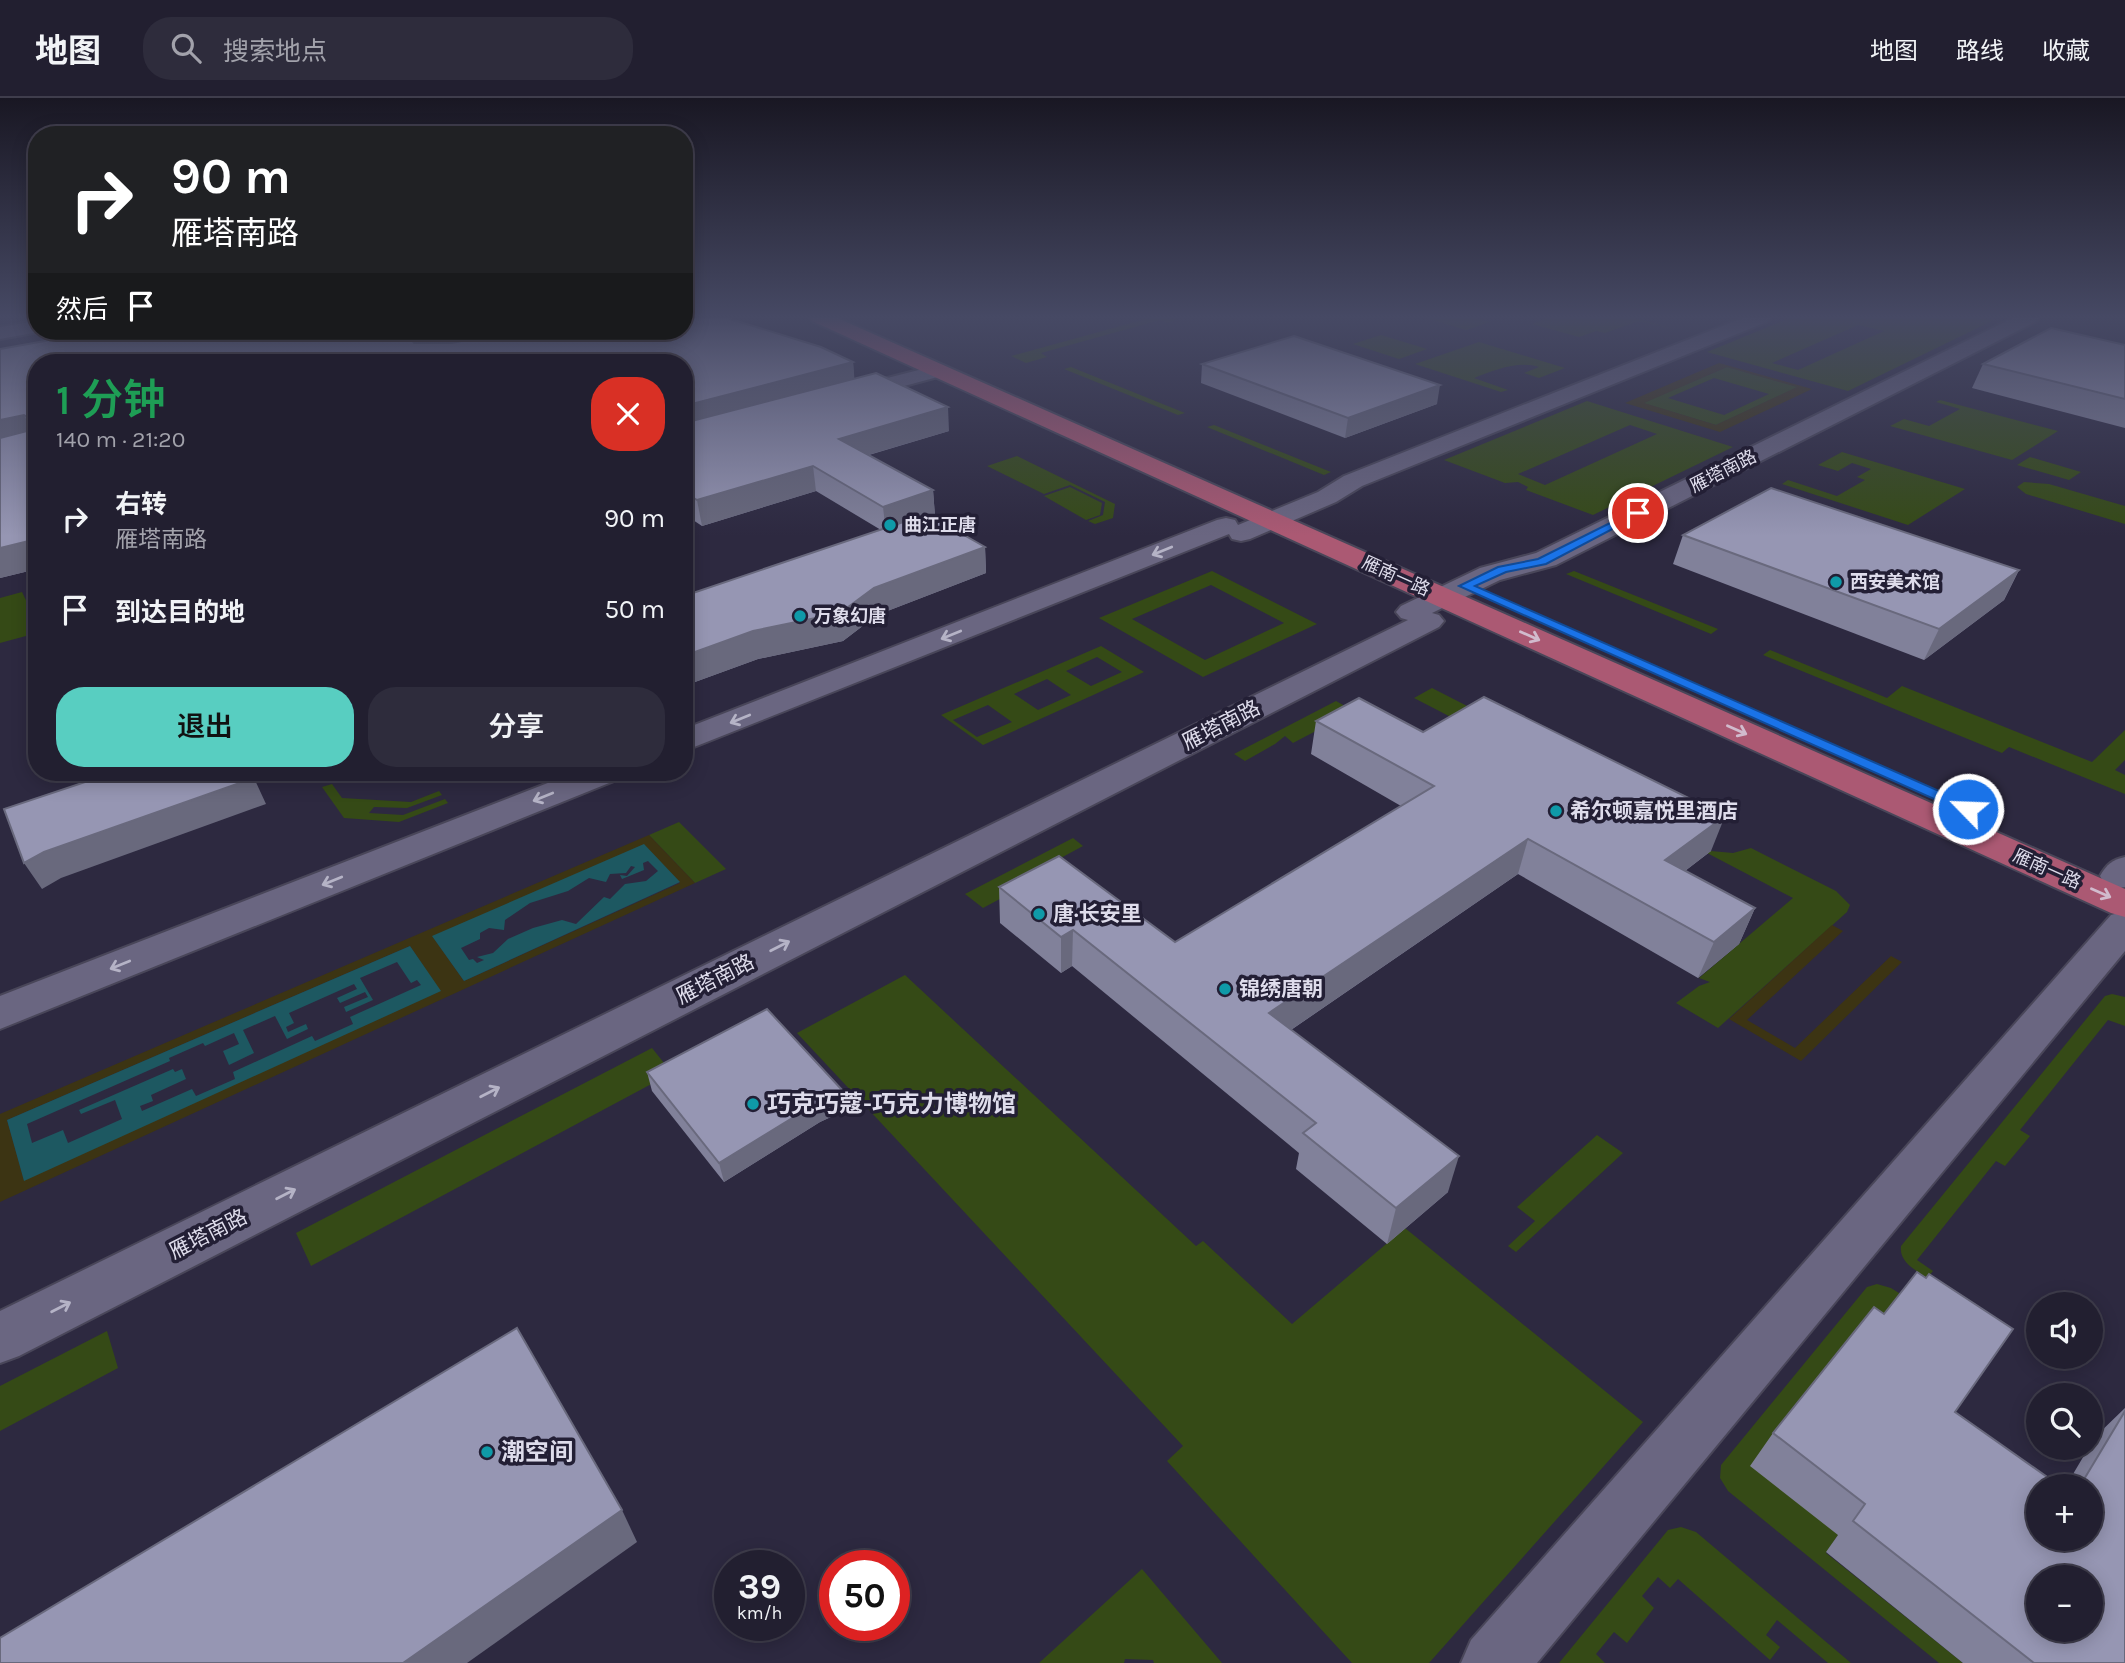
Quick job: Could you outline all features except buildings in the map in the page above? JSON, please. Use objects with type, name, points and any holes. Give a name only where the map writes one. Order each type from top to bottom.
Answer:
[{"type":"main road","name":"雁南一路","points":[[984,390],[1284,515]]},
{"type":"main road","name":"雁南一路","points":[[1012,390],[1284,515],[1437,604],[2124,890]]},
{"type":"street","points":[[827,401],[868,390]]},
{"type":"street","points":[[693,738],[1233,529],[1284,515],[1327,497],[1353,481],[1580,390]]},
{"type":"street","name":"雁塔南路","points":[[0,1338],[1502,569],[1546,559],[1884,390]]},
{"type":"street","points":[[0,1013],[584,781]]},
{"type":"street","points":[[1494,1663],[2124,890]]},
{"type":"green space","points":[[1116,390],[1128,390],[1185,413],[1178,415]]},
{"type":"green space","points":[[1673,390],[1686,390],[1668,398],[1724,415],[1769,394],[1755,390],[1791,390],[1716,425],[1643,403]]},
{"type":"green space","points":[[1940,400],[2058,431],[2012,460],[1890,426],[1904,419],[1929,426],[1960,409],[1936,402]]},
{"type":"green space","points":[[1587,401],[1733,447],[1593,515],[1526,490],[1528,487],[1518,482],[1505,483],[1444,460]],"holes":[[[1630,425],[1657,434],[1545,485],[1518,474]]]},
{"type":"green space","points":[[1214,425],[1331,472],[1324,475],[1207,427]]},
{"type":"green space","points":[[1842,452],[1965,489],[1908,525],[1782,484],[1788,480],[1837,496],[1865,480],[1857,477],[1871,469],[1852,463],[1838,471],[1818,465]]},
{"type":"green space","points":[[1017,456],[1115,504],[1113,518],[1095,524],[1088,521],[1103,515],[1105,502],[1070,485],[1044,494],[987,466]]},
{"type":"green space","points":[[2030,457],[2081,472],[2069,480],[2017,465]]},
{"type":"green space","points":[[2024,482],[2049,484],[2125,506],[2125,524],[2026,494],[2017,487]]},
{"type":"green space","points":[[1070,487],[1102,503],[1100,515],[1086,520],[1044,496]]},
{"type":"green space","points":[[1212,571],[1317,624],[1203,677],[1099,618]],"holes":[[[1211,585],[1284,623],[1205,660],[1132,619]]]},
{"type":"green space","points":[[1574,571],[1718,629],[1711,634],[1566,574]]},
{"type":"green space","points":[[22,592],[28,604],[28,635],[0,643],[0,598]]},
{"type":"green space","points":[[1101,646],[1144,672],[983,745],[941,715]],"holes":[[[1097,657],[1122,672],[1091,686],[1066,671]],[[1047,679],[1071,695],[1038,710],[1014,694]],[[988,705],[1012,722],[977,737],[953,720]]]},
{"type":"green space","points":[[1770,650],[1887,698],[1902,686],[2092,762],[2125,730],[2125,760],[2115,770],[2125,775],[2125,794],[2009,747],[2002,753],[1763,655]]},
{"type":"green space","points":[[1432,688],[1477,711],[1476,730],[1414,698]]},
{"type":"green space","points":[[1336,701],[1354,711],[1293,743],[1285,736],[1245,761],[1234,754]]},
{"type":"green space","points":[[332,784],[342,798],[411,802],[439,791],[442,795],[407,808],[374,807],[369,813],[403,815],[445,799],[448,803],[399,822],[344,818],[322,787]]},
{"type":"green space","points":[[679,822],[726,869],[695,883],[649,835]]},
{"type":"green space","points":[[1073,838],[1083,846],[1046,866],[1029,871],[1041,877],[983,908],[965,894]]},
{"type":"green space","points":[[1751,848],[1836,891],[1850,905],[1847,912],[1718,1028],[1676,1003],[1699,986],[1710,982],[1699,978],[1793,898],[1707,853],[1733,853]]},
{"type":"green space","points":[[905,975],[1196,1246],[1203,1241],[1292,1324],[1405,1228],[1643,1422],[1429,1663],[1352,1663],[1167,1461],[1183,1446],[797,1033]]},
{"type":"green space","points":[[2112,994],[2125,997],[2125,1026],[2108,1020],[2020,1130],[2030,1136],[2005,1166],[1996,1161],[1917,1260],[1933,1271],[1927,1278],[1905,1261],[1901,1246],[2105,996]]},
{"type":"green space","points":[[652,1048],[672,1073],[311,1266],[296,1233]]},
{"type":"green space","points":[[1597,1135],[1623,1153],[1516,1252],[1508,1246],[1535,1221],[1517,1207]]},
{"type":"green space","points":[[1877,1284],[1891,1288],[1910,1300],[1838,1535],[1826,1553],[1963,1663],[1939,1663],[1728,1491],[1720,1478],[1721,1465],[1867,1287]]},
{"type":"green space","points":[[107,1331],[118,1368],[0,1431],[0,1386]]},
{"type":"green space","points":[[1681,1527],[1696,1532],[1851,1663],[1828,1663],[1777,1620],[1766,1635],[1780,1647],[1770,1660],[1678,1579],[1670,1588],[1658,1577],[1642,1596],[1654,1608],[1627,1643],[1614,1632],[1596,1654],[1605,1663],[1559,1663],[1668,1530]]},
{"type":"green space","points":[[1142,1569],[1222,1663],[1154,1663],[1153,1660],[1125,1659],[1124,1663],[1039,1663]]},
{"type":"sand","points":[[1655,390],[1674,390],[1644,403],[1716,425],[1791,390],[1810,390],[1720,432],[1625,403]]},
{"type":"sand","points":[[649,835],[695,883],[0,1202],[0,1114]],"holes":[[[644,845],[680,883],[464,981],[433,937]],[[410,946],[440,991],[24,1180],[7,1120]]]},
{"type":"sand","points":[[1832,925],[1843,931],[1747,1020],[1795,1048],[1891,956],[1902,962],[1801,1061],[1729,1019]]},
{"type":"shaded area","points":[[644,844],[680,882],[464,981],[432,936]],"holes":[[[648,861],[658,871],[646,881],[625,884],[610,899],[604,897],[576,924],[562,920],[533,928],[508,939],[493,953],[477,957],[484,960],[477,963],[473,959],[469,960],[461,948],[480,939],[480,933],[489,928],[504,930],[505,920],[530,903],[568,891],[589,878],[606,882],[610,874],[626,873],[631,866],[635,867],[627,876],[620,875],[622,879],[644,870],[643,863]]]},
{"type":"shaded area","points":[[410,946],[441,991],[24,1181],[7,1120]],"holes":[[[397,962],[411,983],[417,980],[421,985],[350,1017],[353,1024],[315,1041],[312,1036],[233,1072],[235,1079],[196,1096],[192,1089],[142,1111],[140,1106],[153,1101],[151,1095],[186,1079],[182,1069],[175,1072],[173,1069],[79,1110],[81,1114],[115,1100],[122,1119],[68,1143],[63,1130],[32,1143],[27,1124],[170,1061],[169,1058],[203,1043],[205,1046],[234,1033],[239,1044],[223,1051],[229,1065],[254,1053],[243,1030],[275,1016],[287,1039],[308,1029],[306,1024],[288,1032],[286,1027],[294,1023],[289,1013],[354,984],[357,989],[337,998],[340,1003],[365,992],[368,997],[344,1007],[346,1012],[373,1000],[360,978]]]},
{"type":"place","name":"曲江正唐","points":[[890,525]]},
{"type":"place","name":"西安美术馆","points":[[1836,582]]},
{"type":"place","name":"万象幻唐","points":[[800,616]]},
{"type":"place","name":"希尔顿嘉悦里酒店","points":[[1556,811]]},
{"type":"place","name":"唐·长安里","points":[[1039,914]]},
{"type":"place","name":"锦绣唐朝","points":[[1225,989]]},
{"type":"place","name":"巧克巧蔻-巧克力博物馆","points":[[753,1104]]},
{"type":"place","name":"潮空间","points":[[487,1452]]},
{"type":"route","points":[[1638,513],[1542,561],[1502,569],[1465,586],[1968,809]]}]
